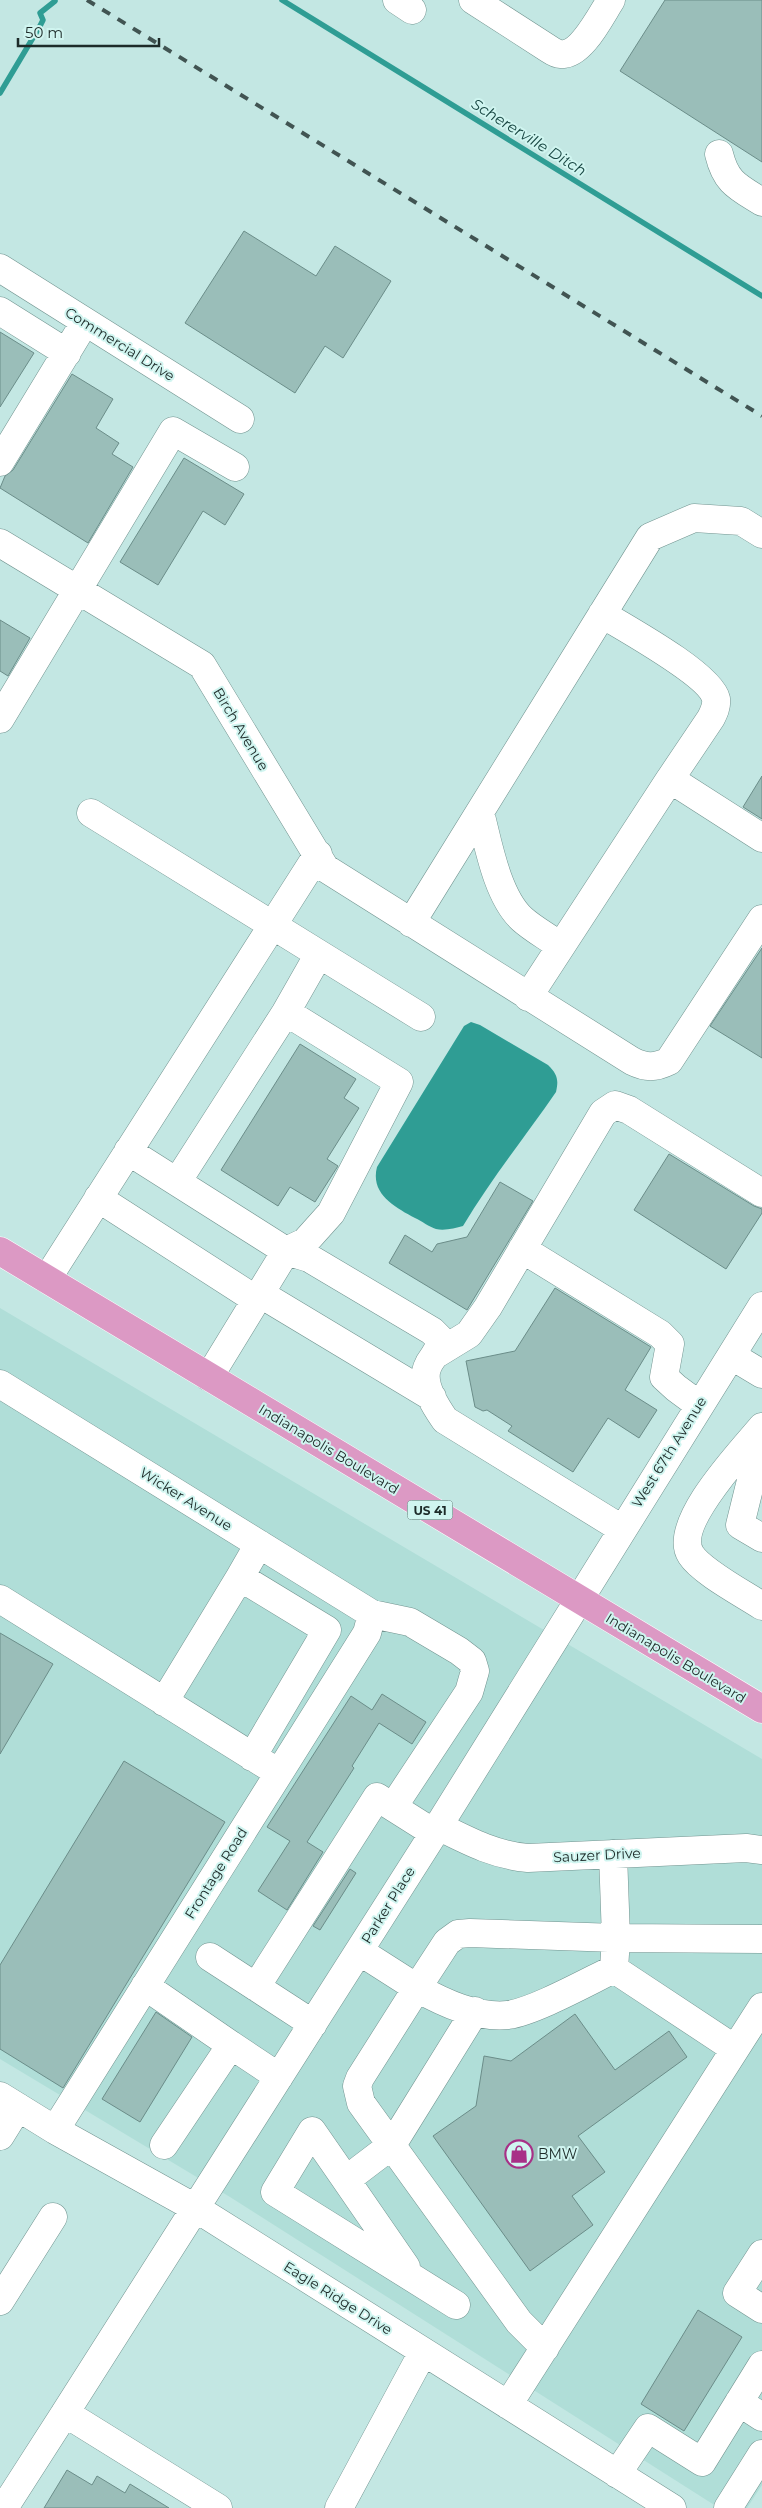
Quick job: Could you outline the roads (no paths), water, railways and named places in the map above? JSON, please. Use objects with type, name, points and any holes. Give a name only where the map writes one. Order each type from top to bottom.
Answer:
[{"type":"highway","name":"Indianapolis Boulevard","points":[[0,1251],[762,1709]]},
{"type":"street","points":[[473,0],[561,54],[572,52],[584,42],[610,0]]},
{"type":"street","points":[[719,154],[723,171],[732,183],[762,202]]},
{"type":"street","points":[[10,275],[1,312],[67,352]]},
{"type":"street","name":"Commercial Drive","points":[[10,275],[240,419]]},
{"type":"street","points":[[0,462],[85,322]]},
{"type":"street","points":[[0,720],[79,591],[173,431],[235,467]]},
{"type":"street","points":[[411,923],[650,537],[694,518],[741,521],[762,534]]},
{"type":"street","name":"Birch Avenue","points":[[0,543],[202,665],[326,868],[450,949],[644,1067],[659,1066],[669,1061],[762,919]]},
{"type":"street","points":[[528,997],[716,709],[716,699],[711,688],[697,675],[602,614]]},
{"type":"street","points":[[670,779],[762,838]]},
{"type":"street","points":[[480,812],[494,868],[508,900],[521,918],[560,946]]},
{"type":"street","points":[[91,813],[421,1017]]},
{"type":"street","points":[[47,1279],[318,854]]},
{"type":"street","points":[[177,1182],[286,1012],[319,954]]},
{"type":"street","points":[[209,1377],[286,1251],[305,1242],[331,1213],[400,1082],[286,1012]]},
{"type":"street","points":[[438,1353],[469,1334],[488,1307],[603,1113],[615,1105],[629,1110],[762,1193]]},
{"type":"street","points":[[128,1151],[286,1251],[309,1258],[432,1331],[441,1340],[438,1353],[427,1369],[428,1386],[445,1420],[622,1529]]},
{"type":"street","points":[[98,1198],[257,1296],[432,1397]]},
{"type":"street","points":[[522,1249],[660,1334],[670,1344],[664,1377],[699,1405]]},
{"type":"street","name":"West 67th Avenue","points":[[578,1599],[762,1306]]},
{"type":"street","points":[[732,1356],[762,1374]]},
{"type":"street","name":"Wicker Avenue","points":[[0,1384],[372,1614],[410,1622],[459,1651],[472,1661],[475,1671],[469,1692],[385,1802],[256,1987]]},
{"type":"street","points":[[762,1427],[721,1475],[694,1516],[686,1535],[690,1554],[707,1570],[762,1606]]},
{"type":"street","points":[[762,1436],[740,1524],[762,1538]]},
{"type":"street","points":[[164,1702],[259,1544]]},
{"type":"street","points":[[240,1577],[327,1630],[252,1757]]},
{"type":"street","points":[[0,1599],[279,1774]]},
{"type":"street","name":"Parker Place","points":[[4,2508],[197,2209],[578,1599]]},
{"type":"street","name":"Frontage Road","points":[[55,2130],[367,1633],[372,1614]]},
{"type":"street","name":"Sauzer Drive","points":[[385,1802],[436,1829],[506,1856],[552,1859],[613,1854],[746,1848],[762,1850]]},
{"type":"street","points":[[613,1854],[616,1938],[614,1969]]},
{"type":"street","points":[[545,2348],[519,2322],[361,2103],[357,2086],[360,2078],[447,1942],[458,1934],[762,1939]]},
{"type":"street","points":[[359,1951],[440,2001],[475,2012],[507,2015],[524,2011],[614,1969]]},
{"type":"street","points":[[210,1957],[313,2024]]},
{"type":"street","points":[[614,1969],[735,2049]]},
{"type":"street","points":[[146,1986],[280,2077]]},
{"type":"street","points":[[508,2404],[762,2007]]},
{"type":"street","points":[[346,2180],[392,2145],[475,2012]]},
{"type":"street","points":[[164,2145],[232,2045]]},
{"type":"street","points":[[0,2136],[9,2101]]},
{"type":"street","name":"Eagle Ridge Drive","points":[[9,2101],[55,2130],[197,2209],[672,2508]]},
{"type":"street","points":[[412,2275],[312,2131],[275,2192],[412,2275],[456,2305]]},
{"type":"street","points":[[0,2301],[53,2217]]},
{"type":"street","points":[[762,2254],[737,2293],[762,2309]]},
{"type":"street","points":[[338,2508],[423,2352]]},
{"type":"street","points":[[617,2474],[648,2428],[702,2462],[762,2365]]},
{"type":"street","points":[[739,2402],[762,2418]]},
{"type":"street","points":[[65,2413],[218,2508]]},
{"type":"street","points":[[728,2508],[762,2454]]},
{"type":"water","points":[[471,1022],[480,1025],[548,1065],[556,1077],[557,1087],[556,1092],[463,1226],[439,1230],[400,1209],[386,1199],[377,1185],[377,1167],[464,1026]]},
{"type":"waterway","name":"Schererville Ditch","points":[[282,0],[762,296]]},
{"type":"waterway","name":"Schererville Ditch","points":[[0,93],[40,26],[43,20],[40,13],[55,1]]},
{"type":"railway","points":[[87,0],[762,416]]},
{"type":"place","name":"BMW","points":[[519,2154]]}]
